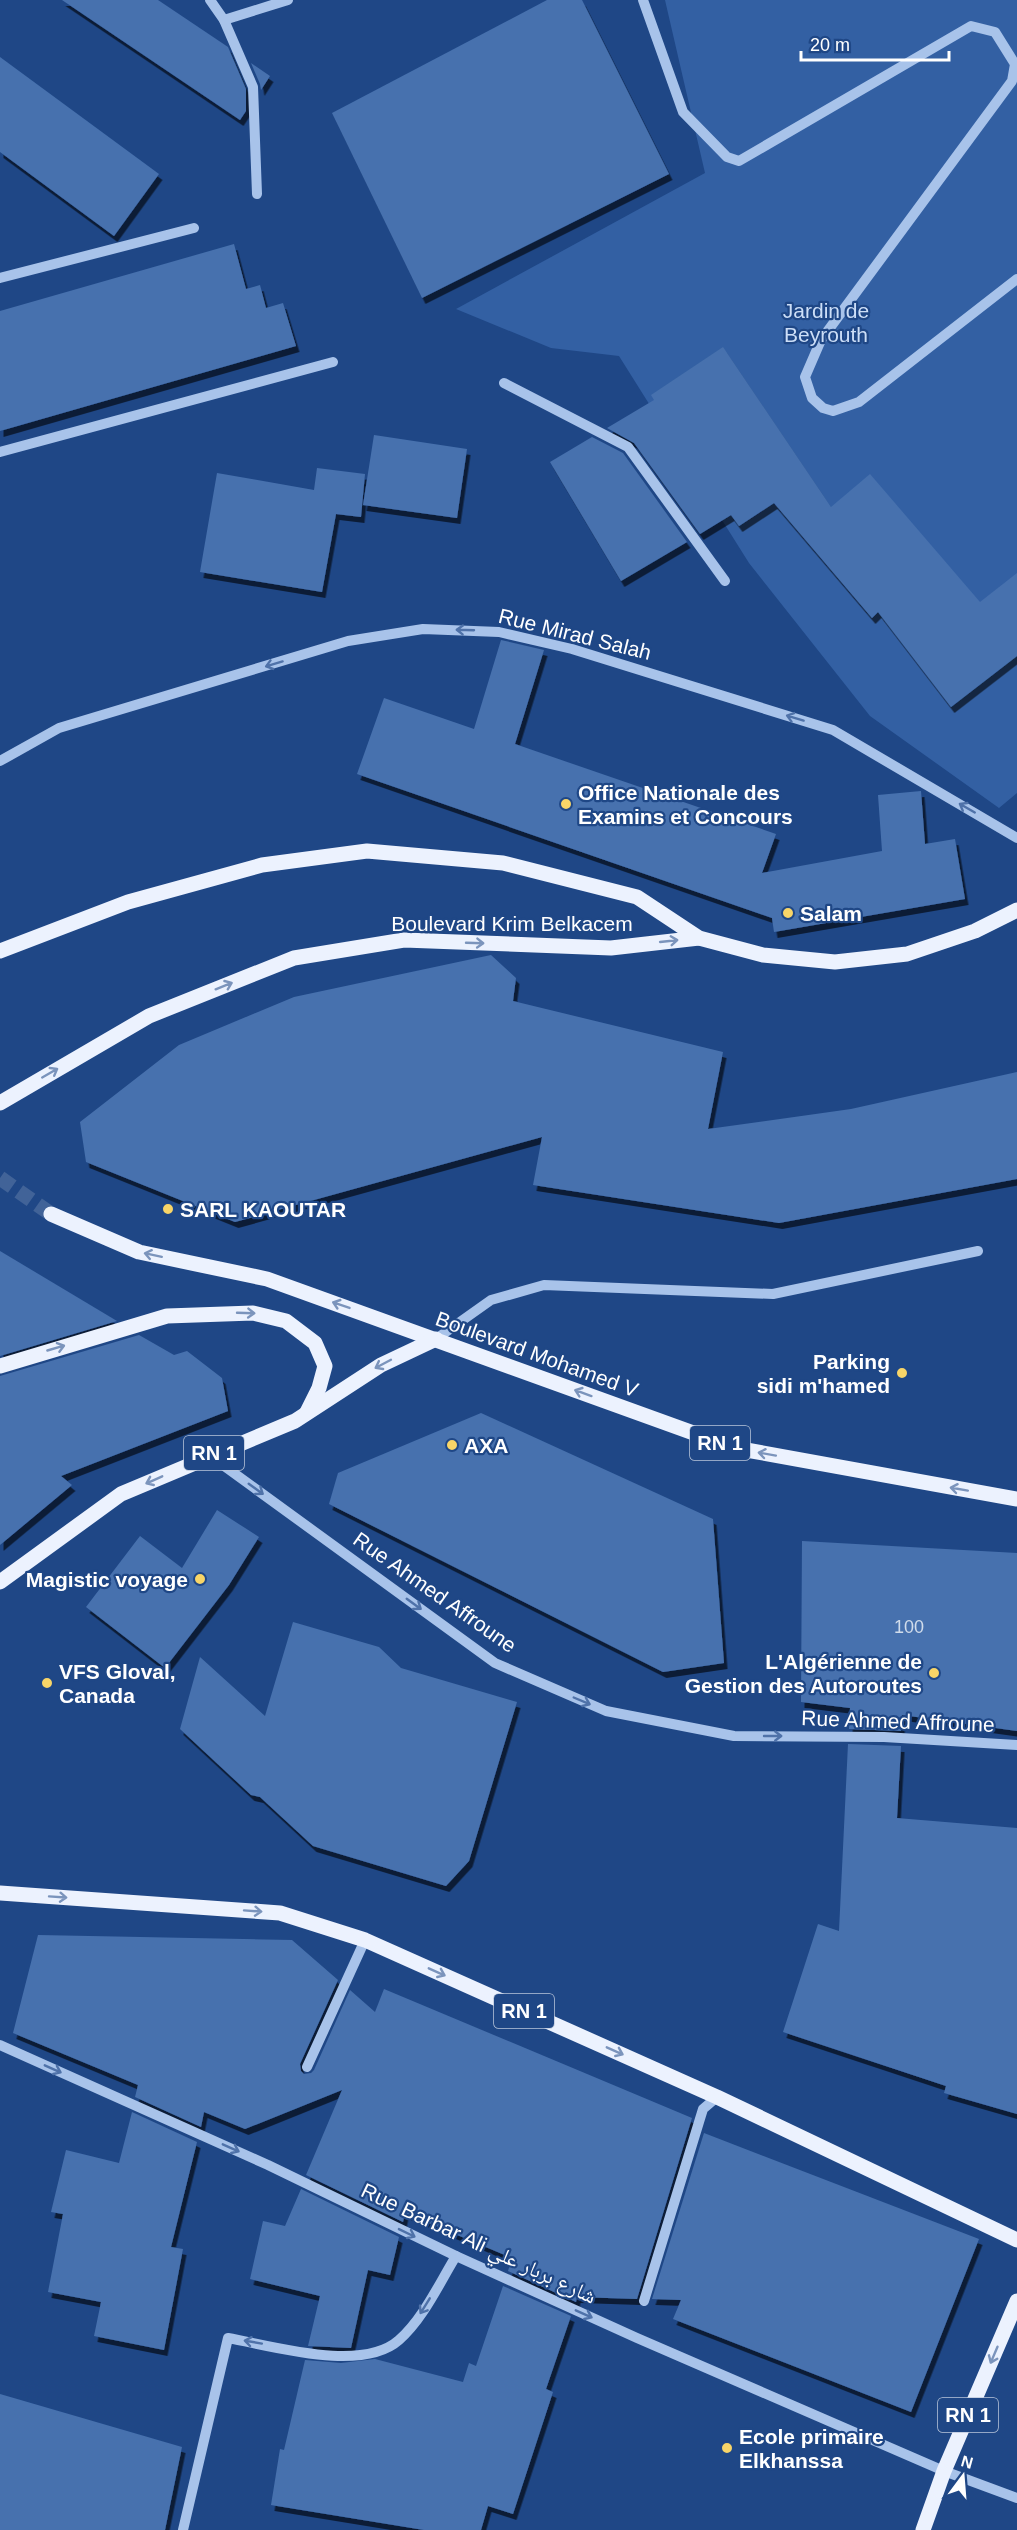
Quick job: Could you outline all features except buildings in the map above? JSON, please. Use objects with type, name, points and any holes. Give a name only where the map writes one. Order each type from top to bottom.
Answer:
[{"type":"main road","points":[[0,951],[128,902],[261,865],[367,851],[504,863],[637,897],[699,938],[764,955],[835,962],[907,954],[975,931],[1017,910]]},
{"type":"main road","name":"Boulevard Krim Belkacem","points":[[0,1103],[149,1016],[294,958],[404,940],[611,948],[699,938]]},
{"type":"main road","name":"Boulevard Mohamed V","points":[[51,1214],[139,1252],[267,1279],[735,1448],[1017,1499]]},
{"type":"main road","points":[[0,1366],[167,1316],[253,1313],[286,1322],[315,1343],[325,1366],[306,1414]]},
{"type":"main road","name":"RN 1","points":[[0,1582],[121,1494],[209,1455],[295,1421],[381,1365],[436,1339]]},
{"type":"main road","name":"RN 1","points":[[0,1893],[280,1913],[365,1940],[717,2097],[1017,2240]]},
{"type":"main road","name":"RN 1","points":[[923,2530],[944,2470],[1017,2301]]},
{"type":"street","points":[[210,0],[224,20],[253,87],[257,194]]},
{"type":"street","points":[[224,20],[288,0]]},
{"type":"street","points":[[644,0],[683,112],[727,158],[739,161],[970,26],[995,32],[1016,64],[1012,81],[821,340],[805,376],[812,398],[822,408],[833,411],[859,402],[1017,279]]},
{"type":"street","points":[[0,278],[194,228]]},
{"type":"street","points":[[0,452],[333,362]]},
{"type":"street","points":[[504,383],[628,447],[725,581]]},
{"type":"street","name":"Rue Mirad Salah","points":[[0,761],[59,728],[348,641],[423,629],[499,632],[572,649],[833,730],[1017,838]]},
{"type":"street","points":[[436,1339],[491,1300],[543,1285],[773,1294],[978,1251]]},
{"type":"street","name":"Rue Ahmed Affroune","points":[[209,1455],[495,1663],[606,1711],[734,1736],[884,1737],[1017,1745]]},
{"type":"street","points":[[307,2067],[365,1940]]},
{"type":"street","name":"Rue Barbar Ali شارع بربار علي","points":[[0,2045],[268,2165],[456,2256],[637,2338],[944,2470],[1017,2498]]},
{"type":"street","points":[[644,2301],[703,2109],[717,2097]]},
{"type":"street","points":[[183,2530],[228,2338],[341,2358],[372,2355],[398,2342],[410,2328],[456,2256]]},
{"type":"green space","name":"Jardin de Beyrouth","points":[[665,0],[1017,0],[1017,793],[999,808],[870,716],[749,563],[619,356],[551,348],[456,309],[705,173]]},
{"type":"tunnel","points":[[0,1178],[51,1214]]},
{"type":"place","name":"Office Nationale des Examins et Concours","points":[[566,804]]},
{"type":"place","name":"Salam","points":[[788,913]]},
{"type":"place","name":"SARL KAOUTAR","points":[[168,1209]]},
{"type":"place","name":"Parking sidi m'hamed","points":[[902,1373]]},
{"type":"place","name":"AXA","points":[[452,1445]]},
{"type":"place","name":"Magistic voyage","points":[[200,1579]]},
{"type":"place","name":"L'Algérienne de Gestion des Autoroutes","points":[[934,1673]]},
{"type":"place","name":"VFS Gloval, Canada","points":[[47,1683]]},
{"type":"place","name":"Ecole primaire Elkhanssa","points":[[727,2448]]}]
